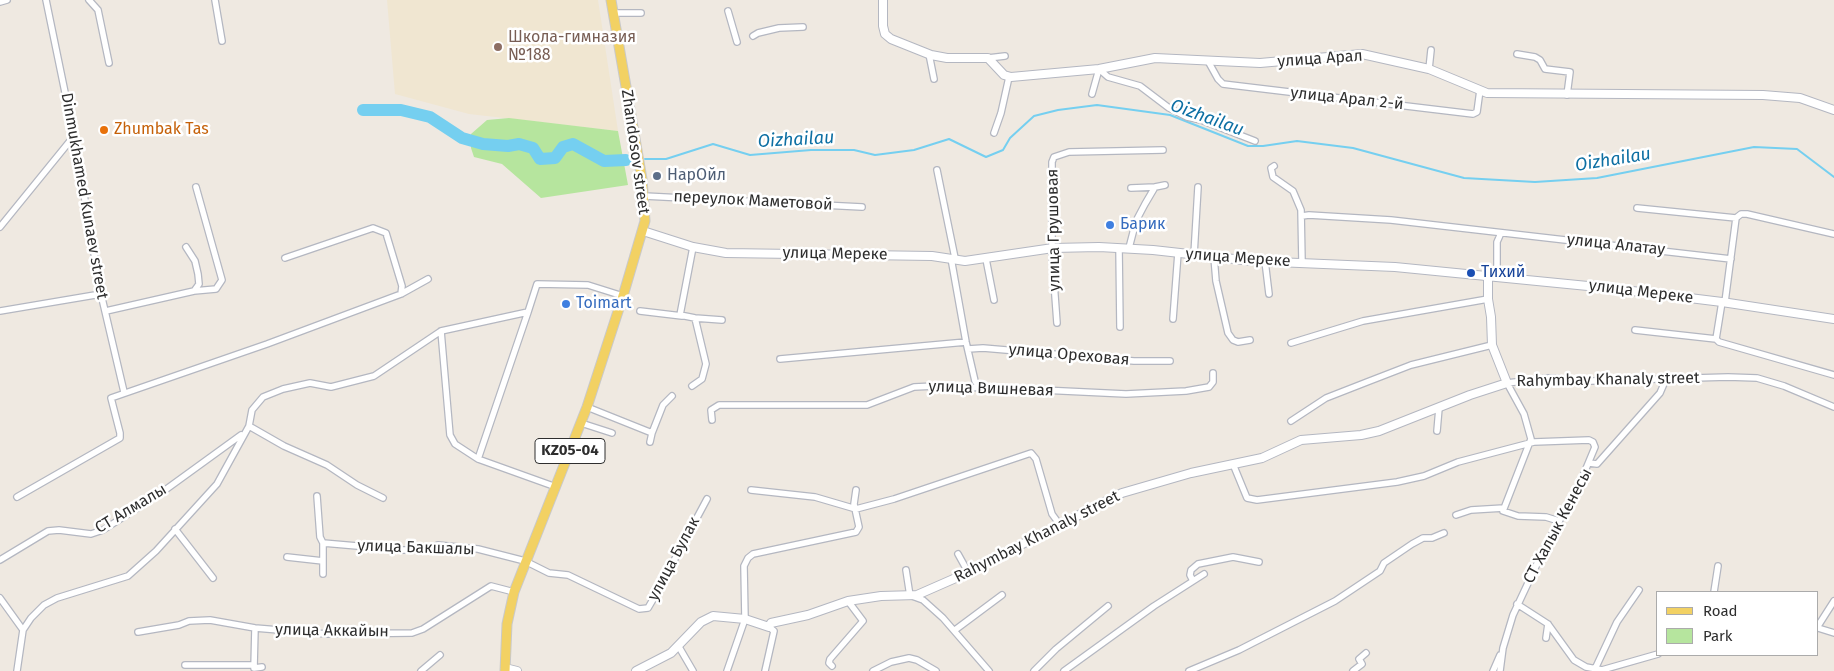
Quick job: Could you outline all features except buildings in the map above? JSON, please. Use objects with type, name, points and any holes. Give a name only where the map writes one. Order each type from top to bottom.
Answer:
[{"type":"main road","name":"Zhandosov street","points":[[505,669],[507,624],[514,592],[587,407],[643,231],[644,196],[611,0]]},
{"type":"street","points":[[0,2],[7,0]]},
{"type":"street","name":"Dinmukhamed Kunaev street","points":[[46,0],[74,136],[102,294],[124,392]]},
{"type":"street","points":[[89,0],[98,10],[109,63]]},
{"type":"street","points":[[215,0],[222,41]]},
{"type":"street","points":[[883,0],[883,26],[885,34],[891,39],[929,54],[947,58],[1005,56]]},
{"type":"street","points":[[728,11],[737,42]]},
{"type":"street","points":[[613,13],[641,13]]},
{"type":"street","points":[[753,36],[779,28],[802,27]]},
{"type":"street","points":[[1429,69],[1431,50]]},
{"type":"street","points":[[929,54],[934,79]]},
{"type":"street","name":"улица Арал","points":[[1009,76],[1025,77],[1068,70],[1099,69],[1156,58],[1260,63],[1362,54],[1429,69],[1487,93],[1567,95],[1763,94],[1800,98],[1834,110]]},
{"type":"street","points":[[1517,54],[1535,57],[1540,60],[1545,69],[1570,72],[1567,95]]},
{"type":"street","points":[[988,58],[1004,75],[1009,76],[1001,113],[994,133]]},
{"type":"street","name":"улица Арал 2-й","points":[[1208,61],[1223,84],[1473,114],[1477,112],[1480,90]]},
{"type":"street","points":[[1092,94],[1099,69],[1108,77],[1140,86],[1168,108],[1187,118],[1201,120],[1255,141]]},
{"type":"street","points":[[0,226],[74,136]]},
{"type":"street","name":"улица Грушовая","points":[[1057,323],[1053,248],[1052,162],[1056,155],[1068,152],[1163,150]]},
{"type":"street","points":[[1274,166],[1271,168],[1273,177],[1293,191],[1302,216],[1300,220],[1302,262]]},
{"type":"street","points":[[937,170],[966,342],[974,381],[979,387]]},
{"type":"street","points":[[1131,188],[1155,188],[1165,185]]},
{"type":"street","points":[[106,310],[216,288],[222,280],[196,187]]},
{"type":"street","points":[[1194,255],[1198,187]]},
{"type":"street","points":[[1129,248],[1136,221],[1147,194],[1145,189],[1139,188]]},
{"type":"street","points":[[1144,204],[1155,188]]},
{"type":"street","name":"переулок Маметовой","points":[[644,196],[862,206]]},
{"type":"street","points":[[1637,208],[1736,218]]},
{"type":"street","points":[[1716,339],[1731,259],[1736,218],[1741,214],[1747,214],[1834,234]]},
{"type":"street","name":"улица Алатау","points":[[1302,216],[1392,220],[1494,230],[1501,233],[1731,259]]},
{"type":"street","points":[[285,258],[373,228],[386,233],[402,286],[401,294]]},
{"type":"street","name":"улица Мереке","points":[[643,231],[693,247],[726,254],[839,254],[953,258],[964,261],[1053,248],[1129,248],[1214,258],[1395,267],[1608,288],[1723,302],[1834,319]]},
{"type":"street","points":[[1497,278],[1497,242],[1501,233]]},
{"type":"street","points":[[186,247],[195,261],[198,274],[199,284],[194,291]]},
{"type":"street","points":[[679,314],[693,247]]},
{"type":"street","points":[[1119,248],[1120,327]]},
{"type":"street","points":[[1173,319],[1178,253]]},
{"type":"street","points":[[1214,258],[1216,281],[1228,333],[1233,340],[1238,342],[1250,340]]},
{"type":"street","points":[[986,259],[994,300]]},
{"type":"street","points":[[1265,261],[1269,294]]},
{"type":"street","points":[[1488,277],[1492,345],[1507,383],[1524,414],[1531,439],[1504,508],[1506,513],[1518,516],[1546,517],[1559,521]]},
{"type":"street","points":[[17,497],[120,438],[111,398],[267,344],[401,294],[428,280]]},
{"type":"street","points":[[478,459],[537,284],[588,285],[623,296]]},
{"type":"street","points":[[0,311],[102,294]]},
{"type":"street","points":[[1292,343],[1363,321],[1488,299]]},
{"type":"street","points":[[640,311],[722,320]]},
{"type":"street","points":[[17,671],[23,630],[31,618],[44,605],[57,598],[128,576],[156,551],[217,484],[249,426],[252,410],[262,397],[283,389],[310,383],[331,387],[374,376],[441,331],[528,312]]},
{"type":"street","points":[[692,386],[702,379],[706,364],[696,318]]},
{"type":"street","points":[[1635,330],[1716,339],[1728,345],[1834,375]]},
{"type":"street","points":[[441,331],[450,435],[455,444],[478,459],[556,487]]},
{"type":"street","points":[[780,359],[966,342]]},
{"type":"street","points":[[1291,421],[1326,398],[1367,382],[1412,366],[1492,345]]},
{"type":"street","name":"улица Ореховая","points":[[968,349],[984,348],[1134,361],[1170,361]]},
{"type":"street","name":"улица Вишневая","points":[[712,420],[711,410],[719,406],[867,405],[914,387],[935,386],[958,390],[979,387],[1118,394],[1186,391],[1209,387],[1213,382],[1214,373]]},
{"type":"street","name":"Rahymbay Khanaly street","points":[[769,627],[772,623],[808,615],[848,601],[881,596],[911,596],[968,572],[1122,493],[1190,473],[1262,458],[1301,440],[1360,436],[1379,431],[1507,383],[1549,378],[1591,381],[1666,378],[1756,378],[1784,386],[1834,407]]},
{"type":"street","name":"СТ Халык Кенесы","points":[[1500,671],[1503,648],[1517,604],[1589,463],[1596,464],[1660,393],[1666,378]]},
{"type":"street","points":[[650,442],[663,405],[672,396]]},
{"type":"street","points":[[587,407],[652,433]]},
{"type":"street","points":[[1438,431],[1439,408]]},
{"type":"street","points":[[581,423],[612,433]]},
{"type":"street","points":[[249,426],[284,446],[327,465],[357,485],[383,498]]},
{"type":"street","name":"СТ Алмалы","points":[[0,560],[48,531],[59,530],[91,534],[103,530],[161,493],[236,440],[249,426]]},
{"type":"street","points":[[1233,464],[1247,498],[1257,500],[1396,482],[1424,476],[1458,462],[1530,443],[1589,440],[1595,444],[1589,463]]},
{"type":"street","points":[[751,490],[815,497],[856,510],[1031,453],[1036,459],[1052,514],[1060,525]]},
{"type":"street","points":[[727,671],[745,619],[744,566],[748,558],[753,554],[856,532],[859,527],[856,510],[856,490]]},
{"type":"street","points":[[317,496],[320,536],[323,543],[322,574]]},
{"type":"street","name":"улица Булак","points":[[526,561],[549,573],[568,575],[635,608],[648,608],[706,500]]},
{"type":"street","points":[[1456,515],[1472,510],[1504,508]]},
{"type":"street","points":[[175,529],[213,578]]},
{"type":"street","points":[[1189,671],[1233,653],[1322,608],[1380,571],[1384,563],[1412,544],[1423,538],[1432,538],[1444,533]]},
{"type":"street","name":"улица Бакшалы","points":[[323,543],[403,550],[427,550],[438,545],[478,549],[526,561]]},
{"type":"street","points":[[958,554],[968,572]]},
{"type":"street","points":[[287,557],[323,562]]},
{"type":"street","points":[[1193,581],[1190,575],[1191,570],[1198,564],[1233,558],[1259,562]]},
{"type":"street","points":[[1714,591],[1718,566]]},
{"type":"street","points":[[906,570],[911,596],[923,600],[955,630],[989,671]]},
{"type":"street","points":[[1064,671],[1204,574]]},
{"type":"street","name":"улица Аккайын","points":[[138,632],[179,625],[189,621],[203,620],[255,628],[327,634],[412,632],[423,629],[491,586],[514,592]]},
{"type":"street","points":[[1595,669],[1617,622],[1639,590]]},
{"type":"street","points":[[955,630],[1002,595]]},
{"type":"street","points":[[0,598],[7,611],[23,630]]},
{"type":"street","points":[[832,666],[829,663],[830,659],[863,621],[848,601]]},
{"type":"street","points":[[1819,625],[1834,602]]},
{"type":"street","points":[[1517,604],[1548,624],[1574,660],[1595,669],[1620,666],[1656,655]]},
{"type":"street","points":[[1034,671],[1056,649],[1108,606]]},
{"type":"street","points":[[636,671],[679,647],[707,618],[720,616],[745,619],[769,627],[774,631],[765,671]]},
{"type":"street","points":[[1546,638],[1548,624]]},
{"type":"street","points":[[1819,627],[1834,633]]},
{"type":"street","points":[[254,665],[255,628]]},
{"type":"street","points":[[679,647],[693,671]]},
{"type":"street","points":[[1493,671],[1503,648]]},
{"type":"street","points":[[1353,671],[1362,664],[1359,659],[1366,653]]},
{"type":"street","points":[[421,671],[440,655]]},
{"type":"street","points":[[874,671],[891,662],[909,658],[936,671]]},
{"type":"street","points":[[685,659],[685,669]]},
{"type":"street","points":[[186,664],[254,665],[254,668],[262,667]]},
{"type":"street","points":[[505,669],[517,671]]},
{"type":"shaded area","name":"Школа-гимназия №188","points":[[387,0],[598,0],[618,131],[469,114],[395,94]]},
{"type":"green space","points":[[509,118],[618,131],[628,185],[541,198],[502,164],[474,157],[471,148],[471,134],[487,120]]},
{"type":"waterway","name":"Oizhailau","points":[[645,159],[666,159],[713,144],[750,155],[811,150],[854,150],[875,155],[914,150],[949,139],[986,157],[1003,150],[1010,138],[1034,116],[1058,110],[1097,105],[1170,115],[1248,146],[1263,146],[1297,141],[1353,148],[1464,178],[1535,182],[1597,178],[1754,147],[1797,149],[1834,177]]},
{"type":"waterway","points":[[363,110],[401,110],[430,117],[462,138],[483,144],[508,146],[519,144],[533,148],[540,159],[555,158],[563,147],[573,144],[604,161],[626,160]]},
{"type":"place","name":"Школа-гимназия №188","points":[[498,47]]},
{"type":"place","name":"Zhumbak Tas","points":[[104,130]]},
{"type":"place","name":"НарОйл","points":[[657,176]]},
{"type":"place","name":"Барик","points":[[1110,225]]},
{"type":"place","name":"Тихий","points":[[1471,273]]},
{"type":"place","name":"Toimart","points":[[566,304]]}]
